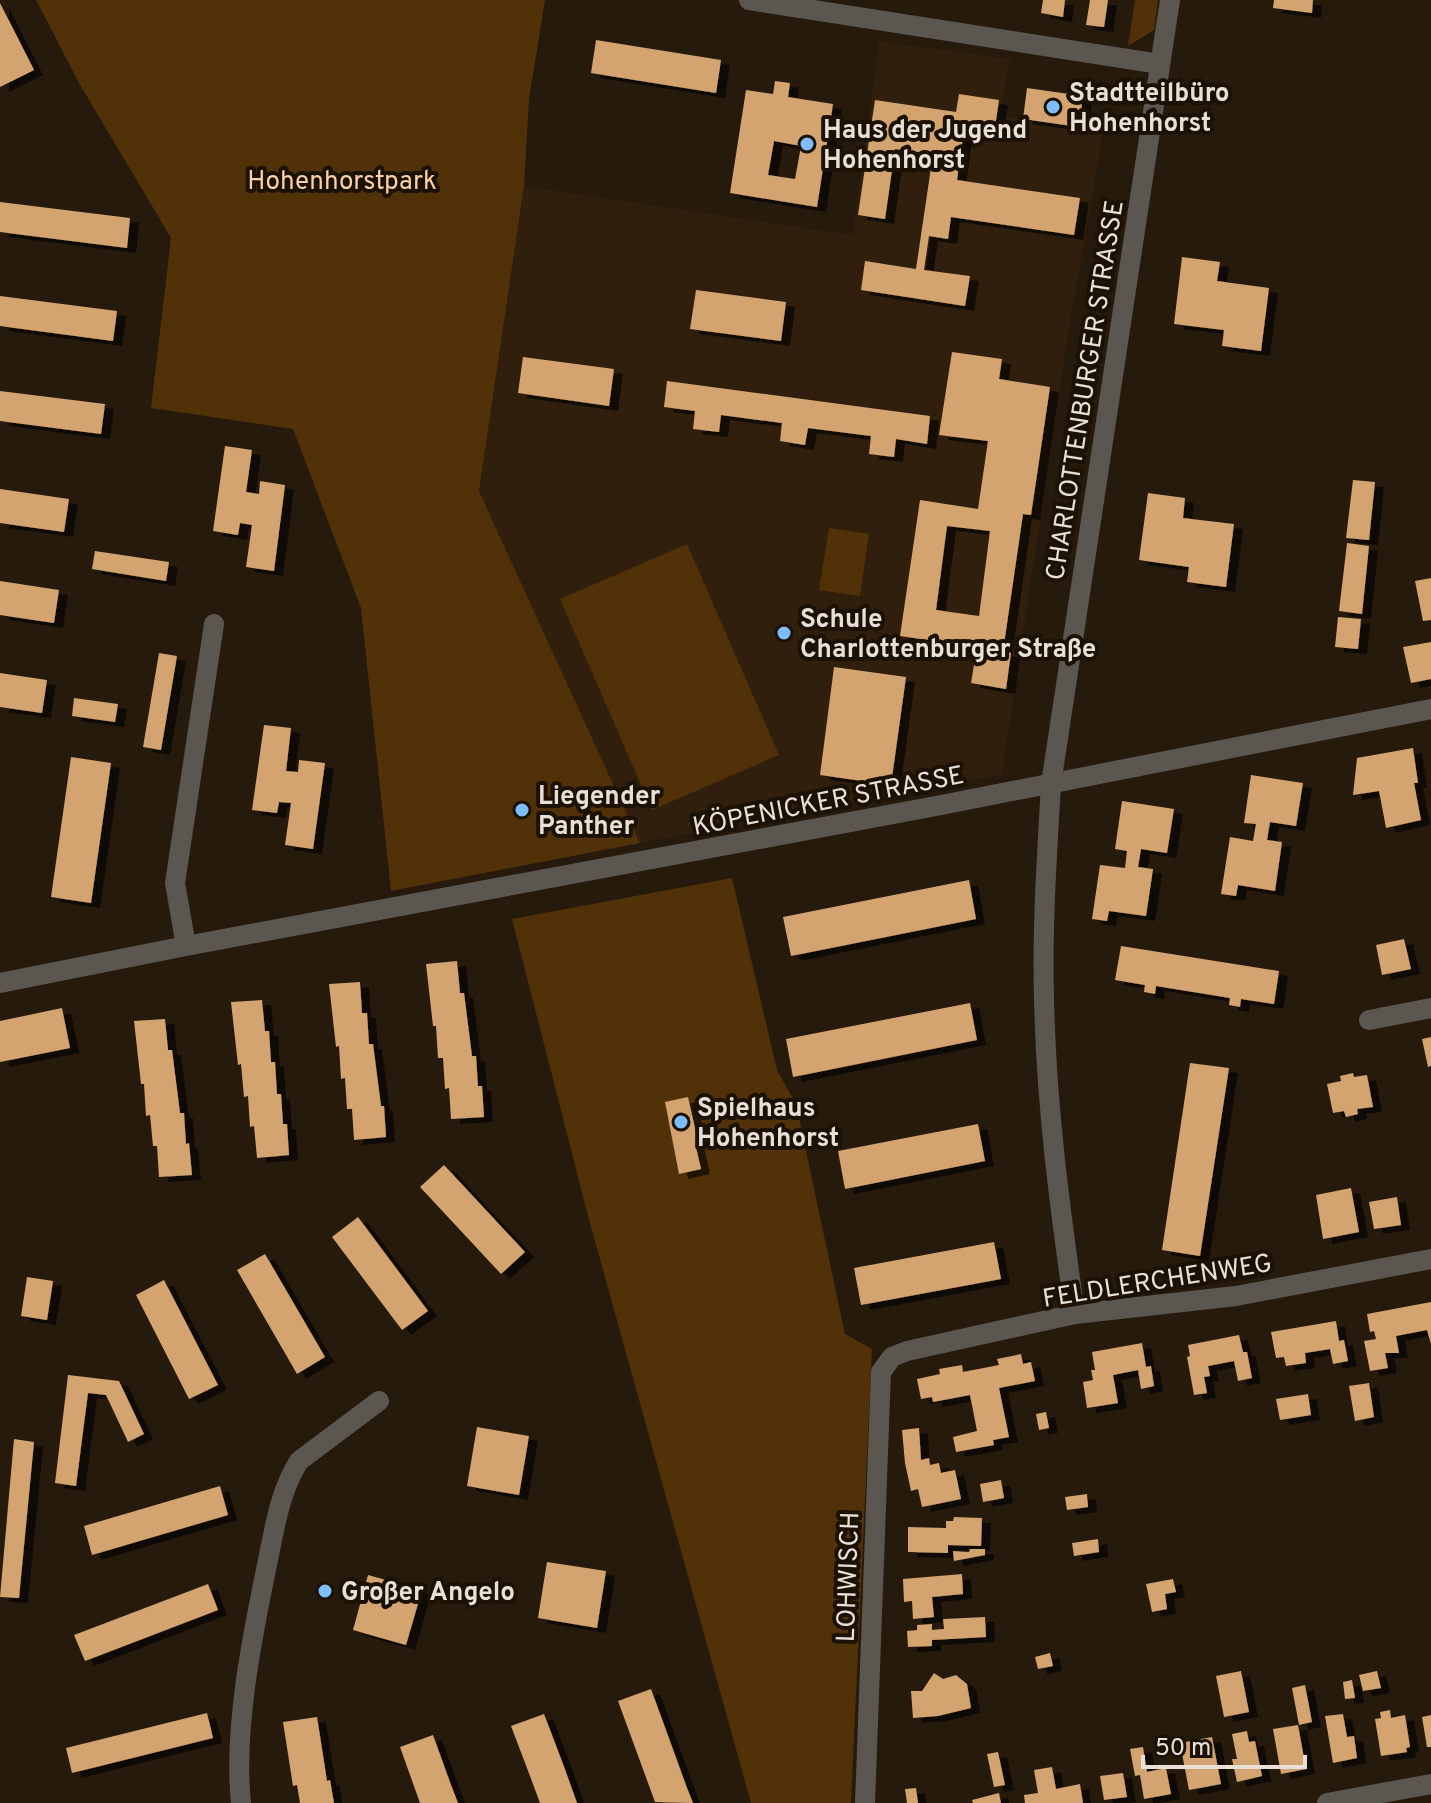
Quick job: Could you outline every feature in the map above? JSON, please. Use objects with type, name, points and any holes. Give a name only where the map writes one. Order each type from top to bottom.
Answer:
[{"type":"street","points":[[749,0],[1160,64]]},
{"type":"street","name":"CHARLOTTENBURGER STRASSE","points":[[1075,1314],[1054,1171],[1044,998],[1051,784],[1170,0]]},
{"type":"street","points":[[186,946],[175,883],[214,624]]},
{"type":"street","name":"KÖPENICKER STRASSE","points":[[0,983],[1431,709]]},
{"type":"street","points":[[1369,1020],[1431,1008]]},
{"type":"street","name":"FELDLERCHENWEG","points":[[892,1357],[907,1351],[1075,1314],[1236,1296],[1431,1259]]},
{"type":"street","name":"LOHWISCH","points":[[865,1803],[881,1372],[892,1357]]},
{"type":"street","points":[[241,1803],[241,1738],[253,1628],[280,1505],[299,1461],[379,1401]]},
{"type":"street","points":[[1327,1803],[1431,1784]]},
{"type":"shaded area","name":"Schule Charlottenburger Straße","points":[[879,41],[1010,59],[1000,116],[1103,132],[1066,347],[1002,775],[640,843],[479,491],[524,186],[853,235]]},
{"type":"green space","name":"Hohenhorstpark","points":[[36,0],[545,0],[529,99],[524,186],[479,491],[640,843],[391,891],[361,608],[293,429],[151,408],[171,238],[79,83]]},
{"type":"green space","points":[[1135,0],[1158,0],[1154,30],[1128,46]]},
{"type":"green space","points":[[829,528],[869,534],[860,596],[819,590]]},
{"type":"green space","points":[[687,544],[779,755],[652,810],[560,599]]},
{"type":"green space","points":[[732,878],[777,1070],[796,1104],[845,1334],[872,1349],[851,1803],[751,1803],[588,1216],[512,919]]},
{"type":"building","points":[[1043,0],[1065,0],[1063,17],[1041,13]]},
{"type":"building","points":[[1090,0],[1108,0],[1104,27],[1086,25]]},
{"type":"building","points":[[1274,0],[1313,0],[1312,13],[1273,8]]},
{"type":"building","points":[[0,3],[34,70],[0,87]]},
{"type":"building","points":[[596,40],[721,60],[716,93],[591,73]]},
{"type":"building","name":"Haus der Jugend Hohenhorst","points":[[775,81],[790,83],[788,97],[833,104],[817,207],[730,193],[746,90],[773,94]],"holes":[[[774,141],[801,146],[795,179],[768,175]]]},
{"type":"building","name":"Stadtteilbüro Hohenhorst","points":[[1027,88],[1083,96],[1079,127],[1023,119]]},
{"type":"building","points":[[959,94],[999,100],[994,134],[964,130],[957,180],[1080,198],[1074,235],[951,217],[948,239],[929,236],[924,270],[970,276],[965,306],[861,290],[865,261],[916,269],[933,154],[895,149],[885,219],[858,215],[875,100],[956,112]]},
{"type":"building","points":[[0,202],[130,218],[127,248],[0,232]]},
{"type":"building","points":[[1182,257],[1220,262],[1217,281],[1269,288],[1261,351],[1222,346],[1224,330],[1174,324]]},
{"type":"building","points":[[696,290],[786,302],[781,341],[690,329]]},
{"type":"building","points":[[0,296],[117,311],[113,341],[0,326]]},
{"type":"building","points":[[952,352],[1002,359],[999,379],[1050,387],[1031,515],[1023,514],[1003,651],[1011,653],[1006,689],[971,683],[977,647],[900,636],[920,500],[978,509],[988,441],[939,435]],"holes":[[[947,526],[990,531],[979,616],[936,610]]]},
{"type":"building","points":[[523,357],[614,369],[609,406],[518,393]]},
{"type":"building","points":[[667,381],[930,416],[927,444],[896,439],[894,457],[869,454],[871,436],[808,428],[805,445],[780,441],[782,423],[721,415],[719,432],[693,429],[695,411],[664,407]]},
{"type":"building","points":[[0,391],[105,404],[101,434],[0,421]]},
{"type":"building","points":[[225,446],[252,450],[246,492],[259,494],[260,481],[285,485],[274,571],[246,567],[252,525],[240,523],[238,535],[213,531]]},
{"type":"building","points":[[1353,480],[1375,482],[1369,540],[1346,538]]},
{"type":"building","points":[[0,489],[69,499],[64,532],[0,523]]},
{"type":"building","points":[[1148,493],[1185,498],[1183,518],[1234,524],[1226,587],[1187,582],[1189,567],[1139,560]]},
{"type":"building","points":[[1347,543],[1369,546],[1362,614],[1339,611]]},
{"type":"building","points":[[95,551],[169,562],[166,581],[92,569]]},
{"type":"building","points":[[1431,578],[1431,620],[1423,621],[1415,581]]},
{"type":"building","points":[[0,581],[59,590],[54,623],[0,615]]},
{"type":"building","points":[[1338,617],[1361,619],[1358,649],[1335,647]]},
{"type":"building","points":[[1431,642],[1431,679],[1411,683],[1403,647]]},
{"type":"building","points":[[159,653],[177,656],[161,750],[143,747]]},
{"type":"building","points":[[834,667],[906,677],[891,785],[820,775]]},
{"type":"building","points":[[0,673],[47,680],[42,713],[0,707]]},
{"type":"building","points":[[74,698],[118,704],[115,722],[72,716]]},
{"type":"building","points":[[264,725],[291,728],[286,771],[298,772],[299,760],[325,763],[313,849],[285,845],[291,803],[279,802],[277,813],[252,810]]},
{"type":"building","points":[[1413,748],[1418,783],[1414,783],[1421,820],[1386,828],[1379,791],[1353,795],[1357,758]]},
{"type":"building","points":[[71,757],[111,763],[91,903],[51,897]]},
{"type":"building","points":[[1251,775],[1303,783],[1296,826],[1270,822],[1267,840],[1282,842],[1275,891],[1238,885],[1236,896],[1221,894],[1230,837],[1253,841],[1256,824],[1244,823]]},
{"type":"building","points":[[1122,801],[1174,809],[1167,853],[1141,849],[1138,867],[1153,869],[1146,916],[1109,911],[1107,921],[1092,919],[1100,865],[1125,868],[1127,851],[1115,849]]},
{"type":"building","points":[[969,880],[976,919],[791,956],[783,917]]},
{"type":"building","points":[[1404,939],[1411,969],[1382,975],[1376,945]]},
{"type":"building","points":[[1121,946],[1279,971],[1274,1004],[1241,999],[1240,1007],[1229,1005],[1230,998],[1156,986],[1155,994],[1144,992],[1145,985],[1115,980]]},
{"type":"building","points":[[457,961],[472,1056],[476,1056],[478,1086],[482,1086],[484,1117],[451,1119],[443,1058],[438,1058],[426,964]]},
{"type":"building","points":[[360,982],[362,1013],[367,1013],[369,1044],[373,1044],[381,1106],[384,1106],[386,1137],[354,1140],[352,1109],[347,1109],[345,1078],[341,1079],[329,984]]},
{"type":"building","points":[[262,1000],[265,1031],[269,1031],[271,1062],[275,1062],[277,1094],[281,1094],[283,1124],[287,1124],[289,1155],[257,1158],[254,1126],[250,1127],[248,1096],[244,1097],[241,1064],[238,1065],[231,1002]]},
{"type":"building","points":[[970,1003],[977,1040],[793,1077],[786,1039]]},
{"type":"building","points":[[62,1008],[70,1048],[0,1062],[0,1021]]},
{"type":"building","points":[[165,1019],[180,1113],[184,1113],[192,1175],[159,1177],[157,1146],[153,1146],[150,1115],[146,1116],[134,1021]]},
{"type":"building","points":[[1431,1037],[1431,1066],[1428,1067],[1422,1039]]},
{"type":"building","points":[[1190,1063],[1229,1068],[1200,1256],[1162,1250]]},
{"type":"building","points":[[1353,1073],[1354,1077],[1367,1075],[1373,1107],[1357,1109],[1358,1114],[1346,1117],[1344,1111],[1333,1113],[1327,1084],[1341,1081],[1340,1076]]},
{"type":"building","name":"Spielhaus Hohenhorst","points":[[688,1097],[701,1169],[679,1174],[665,1102]]},
{"type":"building","points":[[978,1124],[985,1161],[845,1189],[838,1151]]},
{"type":"building","points":[[444,1165],[525,1252],[501,1274],[420,1187]]},
{"type":"building","points":[[1351,1188],[1359,1232],[1323,1239],[1316,1195]]},
{"type":"building","points":[[1397,1197],[1401,1225],[1374,1229],[1369,1202]]},
{"type":"building","points":[[358,1217],[428,1311],[402,1330],[332,1237]]},
{"type":"building","points":[[994,1242],[1001,1279],[861,1305],[854,1268]]},
{"type":"building","points":[[265,1254],[325,1357],[297,1374],[237,1270]]},
{"type":"building","points":[[27,1277],[53,1281],[47,1320],[21,1316]]},
{"type":"building","points":[[164,1280],[218,1385],[189,1399],[136,1295]]},
{"type":"building","points":[[1431,1302],[1431,1344],[1427,1330],[1396,1336],[1399,1353],[1385,1353],[1388,1368],[1370,1371],[1364,1341],[1376,1339],[1374,1331],[1370,1332],[1367,1314]]},
{"type":"building","points":[[1336,1321],[1339,1341],[1344,1340],[1348,1361],[1333,1364],[1330,1349],[1305,1353],[1306,1363],[1286,1366],[1284,1357],[1276,1358],[1271,1332]]},
{"type":"building","points":[[1239,1335],[1243,1352],[1247,1352],[1252,1378],[1238,1381],[1234,1361],[1208,1366],[1210,1376],[1204,1377],[1207,1393],[1194,1395],[1187,1357],[1190,1356],[1188,1345]]},
{"type":"building","points":[[1142,1343],[1146,1367],[1151,1366],[1154,1386],[1141,1389],[1138,1370],[1113,1375],[1118,1403],[1087,1408],[1083,1382],[1093,1380],[1092,1352]]},
{"type":"building","points":[[1021,1354],[1023,1364],[1031,1362],[1035,1381],[999,1388],[1009,1437],[993,1440],[994,1445],[956,1452],[953,1437],[977,1431],[970,1395],[933,1402],[932,1397],[921,1399],[917,1379],[940,1374],[939,1369],[962,1365],[963,1372],[999,1365],[997,1359]]},
{"type":"building","points":[[68,1375],[119,1381],[144,1434],[128,1442],[106,1395],[88,1393],[76,1486],[55,1483]]},
{"type":"building","points":[[1369,1383],[1374,1417],[1355,1421],[1349,1386]]},
{"type":"building","points":[[1308,1394],[1311,1415],[1280,1420],[1276,1399]]},
{"type":"building","points":[[1046,1412],[1049,1428],[1039,1430],[1036,1414]]},
{"type":"building","points":[[477,1427],[529,1436],[519,1495],[467,1486]]},
{"type":"building","points":[[919,1428],[921,1460],[929,1458],[930,1465],[939,1463],[941,1473],[955,1470],[961,1499],[922,1507],[918,1489],[911,1491],[902,1430]]},
{"type":"building","points":[[14,1439],[34,1442],[19,1598],[0,1597]]},
{"type":"building","points":[[1001,1480],[1004,1498],[983,1502],[980,1484]]},
{"type":"building","points":[[220,1486],[228,1515],[92,1555],[84,1526]]},
{"type":"building","points":[[1087,1494],[1088,1507],[1067,1510],[1065,1497]]},
{"type":"building","points":[[954,1517],[982,1518],[981,1546],[948,1545],[948,1553],[908,1552],[908,1527],[946,1528],[946,1521],[953,1521]]},
{"type":"building","points":[[1098,1539],[1099,1552],[1074,1556],[1072,1543]]},
{"type":"building","points":[[970,1549],[985,1549],[985,1555],[954,1561],[953,1551],[969,1552]]},
{"type":"building","points":[[547,1562],[606,1571],[597,1628],[538,1618]]},
{"type":"building","points":[[962,1574],[963,1594],[932,1597],[934,1617],[913,1619],[912,1601],[904,1602],[903,1579]]},
{"type":"building","points":[[368,1575],[422,1590],[406,1645],[353,1630]]},
{"type":"building","points":[[1173,1579],[1176,1592],[1165,1594],[1167,1609],[1152,1612],[1146,1584]]},
{"type":"building","points":[[208,1584],[218,1610],[85,1661],[74,1635]]},
{"type":"building","points":[[985,1617],[986,1637],[932,1640],[932,1646],[908,1647],[907,1631],[917,1630],[917,1625],[932,1624],[932,1630],[944,1629],[943,1619]]},
{"type":"building","points":[[1050,1653],[1053,1666],[1038,1669],[1035,1657]]},
{"type":"building","points":[[1241,1671],[1249,1712],[1224,1717],[1216,1676]]},
{"type":"building","points":[[1377,1671],[1381,1688],[1363,1691],[1359,1675]]},
{"type":"building","points":[[934,1673],[943,1679],[956,1675],[967,1684],[971,1708],[913,1718],[911,1691],[922,1691]]},
{"type":"building","points":[[1352,1680],[1355,1698],[1345,1699],[1343,1682]]},
{"type":"building","points":[[1305,1685],[1312,1722],[1299,1725],[1292,1688]]},
{"type":"building","points":[[651,1689],[693,1803],[655,1802],[618,1701]]},
{"type":"building","points":[[1390,1710],[1391,1718],[1405,1715],[1410,1747],[1406,1748],[1407,1752],[1381,1756],[1375,1719],[1381,1718],[1380,1712]]},
{"type":"building","points":[[207,1713],[213,1738],[72,1773],[66,1748]]},
{"type":"building","points":[[544,1714],[577,1803],[540,1803],[511,1726]]},
{"type":"building","points":[[1343,1714],[1347,1737],[1354,1736],[1357,1758],[1333,1763],[1325,1716]]},
{"type":"building","points":[[1431,1715],[1431,1747],[1427,1747],[1422,1717]]},
{"type":"building","points":[[317,1717],[327,1781],[330,1780],[334,1803],[300,1803],[297,1785],[293,1786],[283,1722]]},
{"type":"building","points":[[1298,1725],[1306,1769],[1281,1774],[1273,1729]]},
{"type":"building","points":[[1247,1731],[1249,1742],[1255,1741],[1262,1776],[1237,1782],[1232,1759],[1237,1759],[1232,1734]]},
{"type":"building","points":[[433,1735],[458,1803],[420,1803],[400,1747]]},
{"type":"building","points":[[1212,1737],[1221,1784],[1189,1790],[1180,1743]]},
{"type":"building","points":[[1143,1747],[1147,1772],[1166,1768],[1171,1794],[1144,1799],[1140,1775],[1135,1776],[1130,1749]]},
{"type":"building","points":[[998,1752],[1005,1785],[994,1787],[987,1754]]},
{"type":"building","points":[[1052,1767],[1056,1789],[1080,1784],[1083,1803],[1025,1803],[1024,1795],[1038,1793],[1034,1770]]},
{"type":"building","points":[[1123,1773],[1127,1797],[1104,1800],[1100,1776]]},
{"type":"building","points":[[916,1788],[918,1803],[907,1803],[905,1789]]},
{"type":"building","points":[[999,1793],[1001,1803],[973,1803],[972,1800]]},
{"type":"place","name":"Stadtteilbüro Hohenhorst","points":[[1053,107]]},
{"type":"place","name":"Haus der Jugend Hohenhorst","points":[[807,144]]},
{"type":"place","name":"Schule Charlottenburger Straße","points":[[784,633]]},
{"type":"place","name":"Liegender Panther","points":[[522,810]]},
{"type":"place","name":"Spielhaus Hohenhorst","points":[[681,1122]]},
{"type":"place","name":"Großer Angelo","points":[[325,1591]]}]
